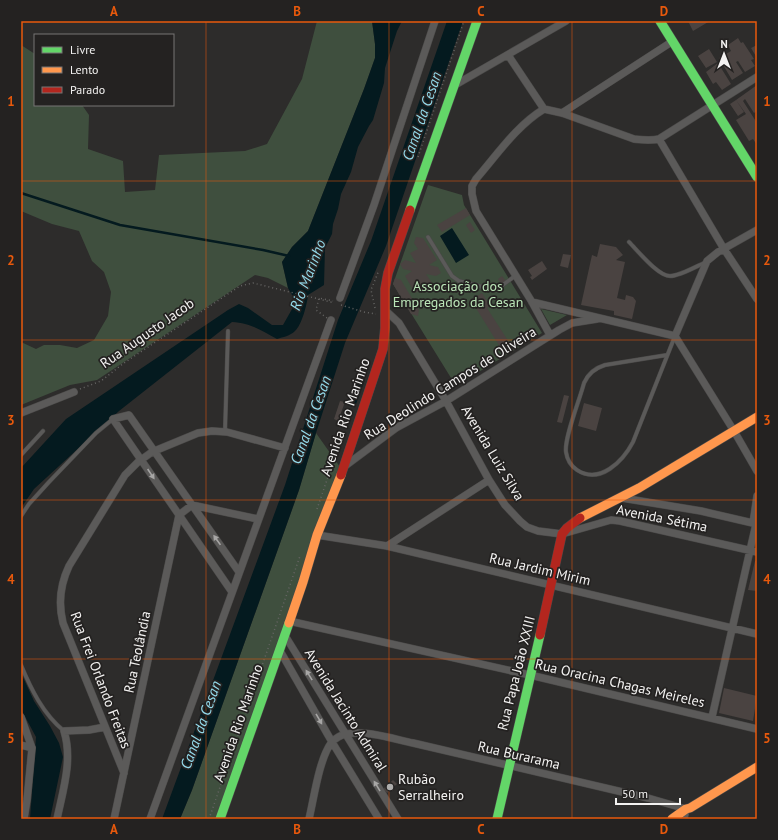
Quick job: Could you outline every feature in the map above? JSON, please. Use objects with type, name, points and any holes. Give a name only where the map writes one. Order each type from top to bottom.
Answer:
[{"type":"street","points":[[336,301],[374,205],[435,21]]},
{"type":"street","name":"Avenida Rio Marinho","points":[[220,819],[303,582],[317,535],[343,470],[383,349],[385,337],[385,290],[388,273],[477,21]]},
{"type":"street","points":[[455,85],[566,21]]},
{"type":"street","points":[[660,21],[757,177]]},
{"type":"street","points":[[562,113],[673,41]]},
{"type":"street","points":[[508,55],[544,109],[562,113],[634,139],[645,141],[659,139],[757,78]]},
{"type":"street","points":[[544,109],[521,126],[476,179],[472,186],[472,194],[476,211],[532,302],[550,335]]},
{"type":"street","points":[[659,139],[724,249],[757,299]]},
{"type":"street","points":[[674,336],[707,261],[724,249],[757,230]]},
{"type":"street","points":[[532,302],[597,319],[674,336],[734,431],[757,472]]},
{"type":"street","name":"Avenida Luiz Silva","points":[[385,312],[399,323],[506,505],[527,527],[538,531],[562,534]]},
{"type":"street","points":[[150,819],[285,448],[329,319]]},
{"type":"street","name":"Rua Deolindo Campos de Oliveira","points":[[343,470],[396,428],[446,401],[550,335],[572,323],[597,319]]},
{"type":"street","points":[[21,413],[74,392]]},
{"type":"street","points":[[232,592],[113,419],[129,415],[155,450],[239,572]]},
{"type":"street","points":[[562,534],[577,521],[622,498],[757,417]]},
{"type":"street","name":"Rua Frei Orlando Freitas","points":[[124,773],[63,623],[60,606],[61,589],[68,566],[125,475],[141,459],[155,450],[198,433],[212,431],[225,432],[285,448]]},
{"type":"street","points":[[387,546],[490,480]]},
{"type":"street","points":[[712,717],[733,628],[754,551],[757,496]]},
{"type":"street","points":[[622,498],[701,511],[755,524]]},
{"type":"street","points":[[179,515],[192,505],[258,519]]},
{"type":"street","name":"Rua Teolândia","points":[[114,819],[179,515]]},
{"type":"street","name":"Avenida Sétima","points":[[562,534],[611,520],[620,520],[754,551]]},
{"type":"street","name":"Rua Papa João XXIII","points":[[497,819],[508,766],[552,586],[562,534]]},
{"type":"street","name":"Rua Jardim Mirim","points":[[317,535],[387,546],[757,634]]},
{"type":"street","name":"Rua Oracina Chagas Meireles","points":[[289,621],[530,675],[712,717],[757,729]]},
{"type":"street","name":"Avenida Jacinto Admiral","points":[[284,634],[398,819]]},
{"type":"street","name":"Avenida Jacinto Admiral","points":[[279,649],[332,742],[379,819]]},
{"type":"street","points":[[21,717],[32,748],[24,819]]},
{"type":"street","points":[[57,819],[67,768],[68,742],[64,731],[89,730],[105,727]]},
{"type":"street","points":[[309,819],[323,761],[332,742],[345,734]]},
{"type":"street","name":"Rua Burarama","points":[[345,734],[374,735],[648,798],[686,809]]},
{"type":"street","points":[[21,746],[32,748]]},
{"type":"street","points":[[672,819],[686,809],[757,767]]},
{"type":"street","points":[[684,819],[686,809]]},
{"type":"lane","points":[[428,237],[452,276],[459,281],[491,289],[500,287],[515,276]]},
{"type":"lane","points":[[629,242],[659,271],[666,275],[675,275],[707,261]]},
{"type":"lane","points":[[225,432],[228,331]]},
{"type":"lane","points":[[667,355],[605,365],[596,369],[589,375],[584,383],[566,444],[567,457],[575,468],[583,473],[596,474],[609,469],[623,458],[633,442],[667,355],[674,336]]},
{"type":"lane","points":[[21,516],[29,504],[49,482],[96,433],[113,419]]},
{"type":"lane","points":[[21,455],[43,431]]},
{"type":"lane","points":[[21,665],[32,690],[51,719],[64,731]]},
{"type":"path","name":"Rua Augusto Jacob","points":[[74,392],[101,381],[240,286],[253,283],[331,302],[336,301],[364,312],[385,312]]},
{"type":"path","points":[[329,319],[316,310],[320,298],[336,301]]},
{"type":"path","points":[[315,515],[330,471],[343,470]]},
{"type":"path","points":[[209,819],[302,552]]},
{"type":"green space","points":[[317,21],[372,21],[375,58],[308,231],[292,247],[282,262],[288,288],[268,278],[255,275],[97,380],[70,385],[21,405],[21,342],[36,349],[44,345],[60,345],[77,348],[94,340],[108,316],[111,292],[104,272],[92,261],[79,231],[52,224],[21,211],[21,45],[34,53],[34,106],[83,106],[89,115],[88,149],[123,161],[125,192],[155,190],[159,155],[245,151],[267,144],[302,79]]},
{"type":"green space","name":"Associação dos Empregados da Cesan","points":[[428,185],[462,195],[464,205],[542,333],[456,386],[393,284]]},
{"type":"green space","points":[[541,309],[567,315],[550,325]]},
{"type":"green space","points":[[316,433],[340,467],[216,819],[180,819],[192,790],[299,490]]},
{"type":"water","points":[[372,21],[402,21],[397,31],[385,68],[384,83],[373,120],[358,147],[351,172],[341,194],[333,224],[332,234],[325,248],[324,285],[308,295],[304,314],[298,328],[291,334],[277,339],[250,325],[232,322],[119,411],[34,489],[21,508],[21,468],[66,419],[239,304],[248,308],[272,325],[283,325],[296,302],[288,288],[282,262],[292,247],[308,231],[364,89],[375,58]]},
{"type":"water","name":"Rio Marinho","points":[[447,21],[463,21],[386,246],[345,343],[299,490],[192,790],[180,819],[162,819],[285,485],[338,320],[371,241]]},
{"type":"water","points":[[452,228],[469,255],[456,263],[440,236]]},
{"type":"water","points":[[21,673],[34,701],[59,743],[63,757],[50,819],[30,819],[36,737],[21,709]]},
{"type":"building","points":[[688,21],[710,21],[693,31]]},
{"type":"building","points":[[738,38],[741,43],[743,42],[754,59],[751,60],[755,66],[745,72],[738,61],[736,62],[743,73],[732,80],[719,58],[731,51],[728,45]]},
{"type":"building","points":[[757,45],[757,58],[751,48]]},
{"type":"building","points":[[709,49],[717,62],[706,68],[698,56]]},
{"type":"building","points":[[718,63],[731,84],[722,90],[716,82],[713,84],[706,72]]},
{"type":"building","points":[[757,85],[757,111],[754,113],[745,99],[743,101],[757,123],[757,145],[753,139],[749,141],[736,120],[746,114],[736,100]]},
{"type":"building","points":[[736,100],[744,112],[738,116],[730,104]]},
{"type":"building","points":[[466,208],[470,215],[442,232],[437,225]]},
{"type":"building","points":[[470,222],[475,230],[471,233],[466,225]]},
{"type":"building","points":[[416,237],[423,238],[437,260],[429,265],[438,267],[441,273],[436,276],[426,274],[432,283],[415,293],[405,276],[412,271],[403,269],[400,264],[405,260],[416,263],[410,253],[418,249],[414,243]]},
{"type":"building","points":[[600,244],[616,247],[623,255],[616,260],[625,262],[617,298],[625,300],[626,295],[633,297],[636,301],[632,319],[614,315],[614,311],[581,305],[592,255],[597,257]]},
{"type":"building","points":[[563,254],[571,255],[568,268],[560,266]]},
{"type":"building","points":[[542,261],[547,269],[532,280],[530,277],[532,276],[528,270]]},
{"type":"building","points":[[502,276],[506,281],[501,284],[498,279]]},
{"type":"building","points":[[395,278],[401,280],[419,310],[418,316],[411,314],[393,284]]},
{"type":"building","points":[[482,293],[490,306],[487,308],[514,350],[505,355],[471,300]]},
{"type":"building","points":[[564,395],[569,396],[562,423],[557,422]]},
{"type":"building","points":[[340,401],[345,402],[338,421],[334,419]]},
{"type":"building","points":[[584,403],[602,408],[596,431],[578,426]]},
{"type":"building","points":[[755,561],[757,561],[757,591],[748,590]]},
{"type":"building","points":[[724,688],[757,696],[753,721],[719,713]]},
{"type":"building","name":"Rubão Serralheiro","points":[[393,780],[397,784],[387,793],[383,789]]},
{"type":"waterway","points":[[21,193],[120,225],[263,250],[289,256]]},
{"type":"waterway","points":[[352,402],[360,380]]},
{"type":"traffic: fast","points":[[410,210],[477,21]]},
{"type":"traffic: fast","points":[[660,21],[757,177]]},
{"type":"traffic: fast","points":[[220,819],[289,623]]},
{"type":"traffic: fast","points":[[497,819],[540,635]]},
{"type":"traffic: slow","points":[[580,518],[639,488],[757,417]]},
{"type":"traffic: slow","points":[[289,623],[317,535],[341,475]]},
{"type":"traffic: slow","points":[[672,819],[686,809],[757,767]]},
{"type":"traffic: jam","points":[[341,475],[383,349],[385,328],[385,289],[388,273],[410,210]]},
{"type":"traffic: jam","points":[[540,635],[562,534],[580,518]]},
{"type":"place","name":"Rubão Serralheiro","points":[[390,787]]},
{"type":"water label","name":"Canal da Cesan","points":[[422,116]]},
{"type":"water label","name":"Canal da Cesan","points":[[311,420]]},
{"type":"water label","name":"Canal da Cesan","points":[[201,725]]}]
